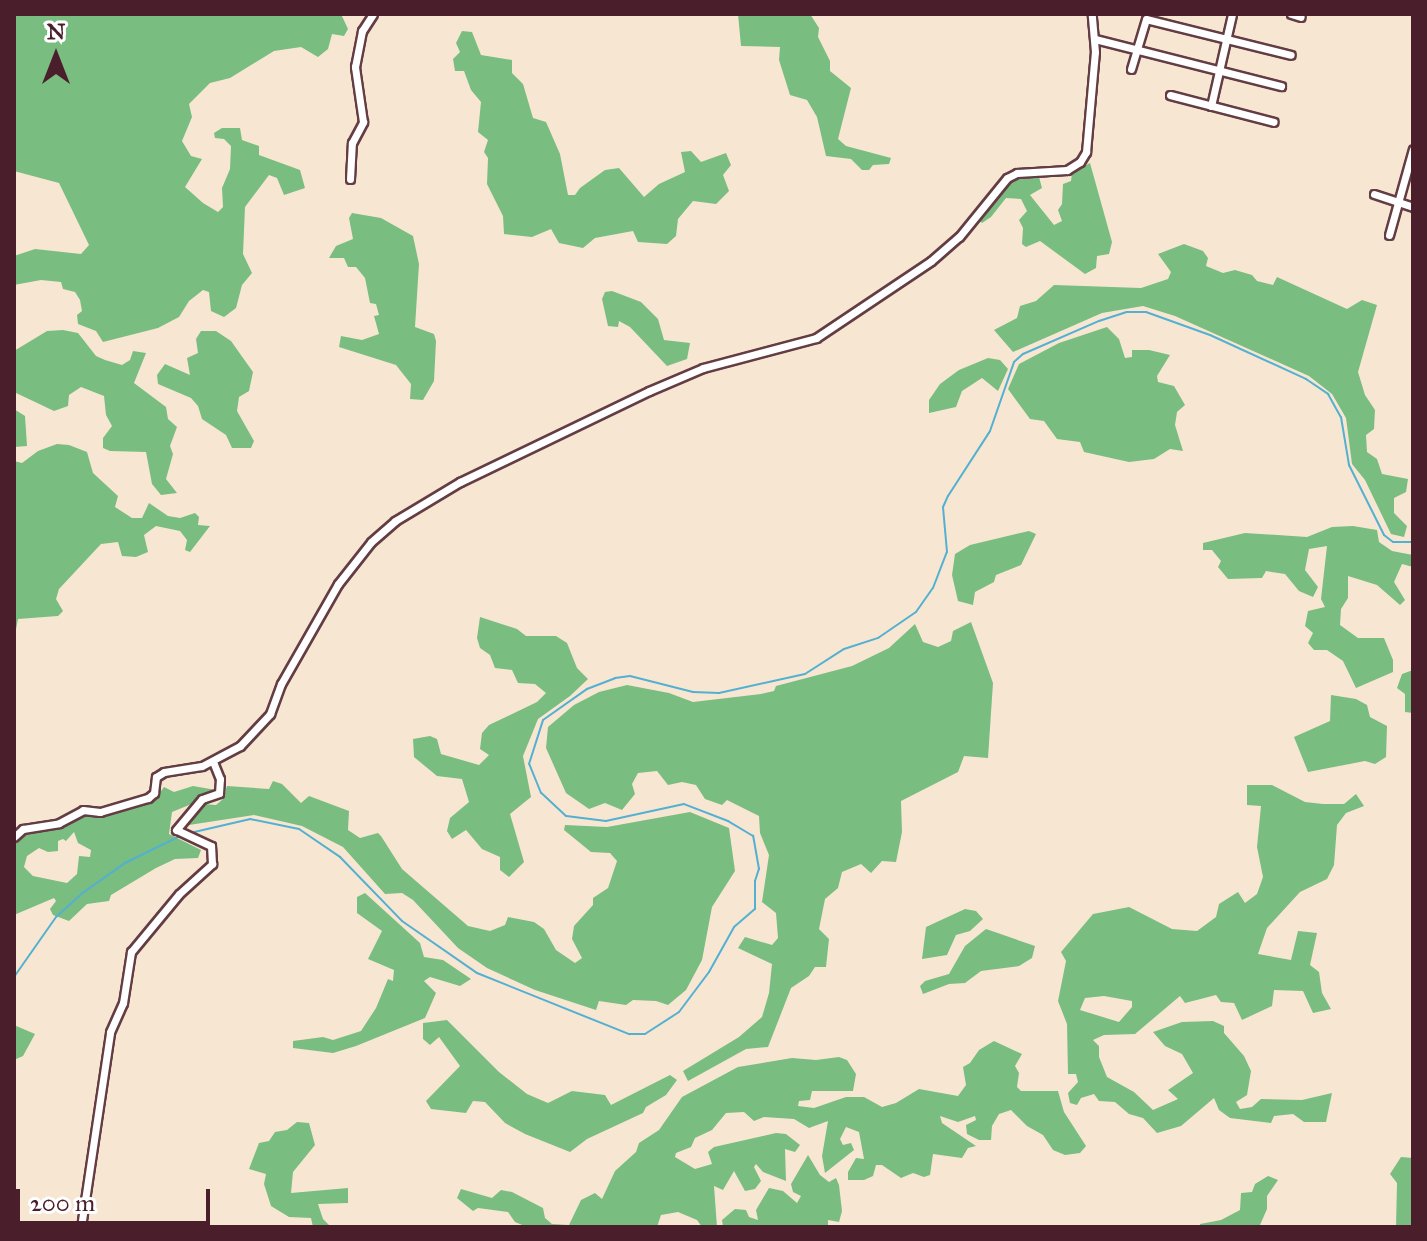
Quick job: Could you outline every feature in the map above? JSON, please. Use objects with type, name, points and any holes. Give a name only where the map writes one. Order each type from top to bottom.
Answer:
[{"type":"street","points":[[350,179],[352,143],[363,122],[355,67],[362,31],[373,14]]},
{"type":"street","points":[[14,837],[23,829],[59,823],[83,810],[100,812],[148,798],[154,793],[156,777],[164,772],[213,762],[240,746],[264,724],[281,684],[338,584],[371,542],[395,521],[460,482],[649,391],[703,368],[816,338],[931,261],[959,237],[1007,178],[1017,173],[1067,170],[1080,162],[1086,152],[1095,39],[1092,14]]},
{"type":"street","points":[[1211,106],[1232,14]]},
{"type":"street","points":[[1291,14],[1301,17]]},
{"type":"street","points":[[1131,69],[1146,19],[1291,55]]},
{"type":"street","points":[[1095,39],[1281,86]]},
{"type":"street","points":[[1170,95],[1274,122]]},
{"type":"street","points":[[1389,235],[1413,149]]},
{"type":"street","points":[[1374,194],[1413,207]]},
{"type":"street","points":[[81,1227],[110,1032],[123,1003],[131,952],[179,894],[212,864],[211,846],[176,830],[202,799],[219,793],[220,779],[213,762]]},
{"type":"green space","points":[[14,14],[341,14],[348,29],[344,36],[332,34],[328,49],[318,57],[301,47],[274,51],[230,78],[210,83],[189,104],[192,117],[182,141],[191,156],[202,159],[185,187],[203,203],[218,212],[223,207],[222,188],[230,169],[231,146],[224,139],[215,138],[214,133],[222,128],[240,128],[242,140],[259,146],[259,155],[300,170],[305,188],[284,195],[277,178],[269,175],[245,207],[243,254],[252,273],[242,285],[236,308],[224,317],[211,311],[209,292],[203,290],[189,301],[179,317],[158,328],[103,342],[96,331],[78,324],[77,315],[82,311],[80,300],[75,292],[63,289],[61,282],[41,280],[14,285],[14,256],[35,249],[81,254],[89,245],[59,183],[14,171]]},
{"type":"green space","points":[[738,14],[810,14],[819,28],[818,37],[830,61],[830,71],[851,88],[838,139],[846,146],[891,158],[889,164],[873,165],[869,170],[862,170],[851,159],[826,156],[817,117],[807,100],[790,95],[779,60],[780,47],[741,46]]},
{"type":"green space","points":[[462,31],[472,32],[481,55],[512,60],[512,73],[523,84],[533,118],[546,122],[560,154],[568,195],[575,195],[605,170],[619,168],[644,197],[659,184],[685,172],[681,152],[691,151],[701,162],[726,153],[731,165],[723,175],[729,191],[716,204],[693,201],[678,219],[676,236],[667,244],[638,242],[633,231],[595,238],[583,248],[559,243],[551,229],[532,237],[504,234],[503,216],[487,184],[488,158],[484,152],[488,140],[478,132],[481,102],[471,90],[464,71],[455,71],[453,59],[460,52],[456,43]]},
{"type":"green space","points":[[1090,163],[1112,242],[1109,254],[1097,256],[1096,268],[1085,274],[1040,241],[1026,247],[1022,244],[1023,228],[1019,220],[1027,211],[1021,199],[1006,198],[991,217],[982,223],[979,220],[1012,180],[1022,175],[1039,177],[1042,188],[1030,195],[1054,225],[1062,221],[1058,210],[1062,204],[1063,184],[1071,181],[1072,173]]},
{"type":"green space","points":[[352,213],[381,218],[413,236],[419,264],[415,327],[434,334],[436,341],[434,381],[423,400],[410,399],[411,384],[396,365],[339,347],[341,336],[362,340],[379,334],[374,316],[379,315],[376,304],[370,303],[365,278],[356,267],[348,267],[344,258],[329,258],[336,246],[353,239],[349,218]]},
{"type":"green space","points":[[1184,244],[1203,251],[1208,258],[1206,266],[1223,273],[1235,270],[1273,285],[1277,277],[1347,309],[1362,300],[1377,305],[1358,372],[1365,395],[1375,410],[1374,429],[1366,435],[1367,452],[1377,459],[1382,474],[1408,479],[1406,492],[1394,498],[1394,513],[1407,526],[1404,537],[1391,534],[1365,480],[1352,464],[1346,418],[1332,394],[1309,376],[1175,316],[1143,306],[1102,313],[1013,352],[994,330],[1017,318],[1020,306],[1036,301],[1054,285],[1141,288],[1168,279],[1171,272],[1158,254]]},
{"type":"green space","points":[[612,291],[641,302],[658,319],[664,340],[690,343],[687,359],[667,366],[630,327],[619,321],[618,327],[608,326],[602,299],[605,292]]},
{"type":"green space","points":[[1107,327],[1119,339],[1125,358],[1132,357],[1132,350],[1170,355],[1157,376],[1158,382],[1174,386],[1185,405],[1177,412],[1175,425],[1183,451],[1170,449],[1154,459],[1129,462],[1084,452],[1080,442],[1057,439],[1044,421],[1030,419],[1008,389],[1019,364],[1059,343]]},
{"type":"green space","points":[[47,331],[78,333],[96,356],[122,365],[130,360],[133,351],[146,353],[134,383],[166,407],[168,419],[177,427],[170,446],[173,454],[166,479],[177,493],[161,495],[152,484],[146,452],[103,448],[103,438],[112,426],[106,415],[104,396],[81,387],[69,395],[68,406],[54,411],[14,392],[14,351]]},
{"type":"green space","points":[[201,331],[216,331],[231,341],[253,372],[249,391],[239,397],[237,411],[254,441],[251,448],[232,448],[226,435],[202,419],[198,406],[191,398],[158,384],[157,375],[165,364],[190,375],[187,358],[198,353],[196,339]]},
{"type":"green space","points":[[988,358],[1000,360],[1008,369],[998,391],[982,378],[962,391],[956,407],[929,413],[929,400],[940,384],[959,370]]},
{"type":"green space","points":[[14,409],[25,416],[27,446],[14,447]]},
{"type":"green space","points":[[57,444],[87,452],[93,473],[118,496],[115,507],[132,518],[142,518],[149,503],[168,516],[180,518],[195,513],[199,517],[198,525],[210,526],[190,552],[185,550],[187,540],[180,531],[156,526],[144,535],[148,552],[136,557],[122,556],[118,542],[101,544],[59,589],[56,599],[63,611],[58,616],[18,619],[14,640],[14,461],[22,463],[38,451]]},
{"type":"green space","points":[[1332,527],[1377,530],[1379,542],[1392,551],[1413,555],[1413,567],[1402,564],[1394,582],[1405,600],[1400,605],[1377,585],[1348,576],[1348,598],[1341,609],[1340,625],[1358,638],[1384,638],[1393,660],[1393,672],[1356,688],[1343,661],[1327,650],[1314,650],[1308,643],[1313,633],[1305,626],[1308,611],[1325,607],[1321,599],[1327,546],[1309,549],[1305,570],[1318,587],[1313,597],[1299,591],[1285,574],[1266,571],[1262,578],[1228,579],[1218,567],[1221,561],[1212,550],[1203,550],[1203,543],[1245,533],[1307,537]]},
{"type":"green space","points":[[1029,531],[1036,534],[1021,565],[996,575],[994,582],[975,592],[973,605],[958,601],[952,575],[955,554],[970,545]]},
{"type":"green space","points":[[480,617],[517,629],[526,636],[556,636],[567,643],[577,668],[588,679],[538,719],[523,756],[531,797],[510,814],[524,862],[509,877],[500,870],[500,857],[482,849],[466,830],[452,839],[447,831],[450,818],[469,802],[462,779],[437,776],[414,757],[413,739],[430,736],[437,739],[441,754],[479,765],[489,755],[480,749],[482,733],[489,725],[537,702],[546,693],[535,684],[518,683],[512,670],[495,668],[490,655],[480,648],[477,638]]},
{"type":"green space","points":[[971,622],[993,683],[988,758],[964,756],[958,772],[901,801],[902,832],[896,862],[882,861],[871,873],[861,864],[842,872],[838,888],[825,899],[819,929],[829,939],[826,967],[815,967],[809,976],[791,988],[768,1047],[746,1049],[688,1081],[683,1071],[739,1037],[762,1017],[769,993],[772,964],[738,948],[745,937],[772,945],[778,938],[776,913],[762,902],[769,855],[760,833],[759,816],[727,800],[722,805],[705,799],[696,785],[682,782],[668,785],[657,771],[638,773],[632,784],[635,794],[622,810],[605,803],[589,809],[566,793],[546,748],[548,727],[574,705],[599,692],[627,685],[669,693],[693,702],[761,694],[774,691],[776,686],[852,666],[889,648],[915,624],[923,642],[938,647],[951,641],[953,631]]},
{"type":"green space","points":[[1413,670],[1413,713],[1405,712],[1405,694],[1397,688],[1402,674]]},
{"type":"green space","points":[[1331,695],[1356,699],[1367,705],[1370,717],[1387,726],[1386,757],[1375,764],[1365,761],[1308,772],[1294,737],[1330,721]]},
{"type":"green space","points":[[273,781],[282,784],[301,803],[309,796],[349,811],[348,830],[360,838],[378,833],[402,869],[468,926],[490,931],[505,925],[508,917],[534,922],[544,929],[556,950],[575,963],[582,958],[572,939],[574,926],[593,905],[593,898],[608,888],[617,861],[610,853],[591,852],[564,830],[565,825],[607,827],[690,812],[729,828],[735,871],[712,907],[702,960],[686,990],[668,1005],[656,1001],[633,1000],[626,1005],[599,1001],[596,1010],[535,990],[487,968],[458,948],[413,900],[402,893],[385,894],[343,847],[302,826],[254,815],[189,825],[188,819],[203,804],[216,805],[223,799],[227,786],[269,789]]},
{"type":"green space","points":[[1247,785],[1272,785],[1305,802],[1323,804],[1344,804],[1356,794],[1364,806],[1346,813],[1337,825],[1334,865],[1327,879],[1300,892],[1267,928],[1258,954],[1291,960],[1298,931],[1317,933],[1310,965],[1319,972],[1322,993],[1331,1009],[1313,1013],[1303,991],[1274,990],[1272,1006],[1242,1020],[1234,1003],[1221,1002],[1216,995],[1185,1003],[1180,996],[1135,1034],[1104,1035],[1093,1040],[1099,1046],[1099,1057],[1107,1077],[1134,1092],[1153,1110],[1178,1099],[1168,1090],[1193,1073],[1182,1054],[1165,1046],[1153,1032],[1182,1022],[1213,1021],[1224,1026],[1224,1033],[1244,1056],[1251,1071],[1247,1095],[1236,1102],[1240,1109],[1252,1107],[1261,1099],[1302,1100],[1332,1093],[1326,1122],[1304,1122],[1293,1114],[1274,1116],[1271,1123],[1230,1118],[1219,1110],[1214,1098],[1181,1126],[1157,1133],[1143,1118],[1129,1114],[1115,1102],[1099,1101],[1094,1094],[1081,1098],[1077,1105],[1070,1103],[1068,1093],[1078,1082],[1076,1074],[1068,1074],[1067,1024],[1058,1001],[1066,961],[1061,952],[1093,914],[1129,907],[1172,929],[1197,931],[1216,917],[1219,904],[1238,892],[1245,903],[1257,894],[1263,877],[1257,847],[1261,806],[1247,805]],"holes":[[[1104,996],[1132,1001],[1132,1007],[1119,1022],[1080,1010],[1085,998]]]},
{"type":"green space","points":[[193,786],[216,790],[211,796],[172,812],[169,834],[201,850],[198,858],[175,859],[156,868],[111,895],[109,901],[87,904],[69,921],[53,915],[50,909],[56,901],[54,898],[14,915],[14,845],[28,833],[59,827],[86,814],[110,815],[153,802],[164,787],[174,792]],"holes":[[[74,832],[78,843],[91,850],[90,857],[79,856],[77,874],[67,883],[33,876],[24,867],[27,856],[39,848],[48,852],[58,851],[58,841],[66,841]]]},
{"type":"green space","points":[[365,893],[420,943],[424,957],[443,960],[471,979],[460,986],[430,977],[424,981],[436,993],[425,1018],[356,1046],[333,1053],[293,1048],[293,1041],[323,1037],[333,1040],[361,1031],[376,1008],[388,979],[393,981],[394,970],[368,959],[382,931],[357,913],[357,897]]},
{"type":"green space","points":[[965,909],[976,911],[983,919],[970,931],[956,935],[947,955],[922,959],[926,927]]},
{"type":"green space","points":[[986,929],[1035,946],[1032,958],[1019,966],[981,971],[965,983],[949,984],[923,994],[920,986],[925,981],[949,974],[965,946]]},
{"type":"green space","points":[[447,1020],[499,1072],[527,1094],[548,1103],[572,1091],[605,1095],[611,1105],[670,1075],[677,1080],[666,1095],[646,1107],[643,1113],[587,1139],[570,1152],[505,1123],[485,1102],[473,1101],[466,1113],[431,1109],[426,1101],[460,1066],[439,1037],[430,1045],[423,1039],[423,1023]]},
{"type":"green space","points":[[14,1025],[35,1034],[23,1056],[14,1060]]},
{"type":"green space","points":[[994,1041],[1022,1054],[1015,1066],[1019,1073],[1017,1087],[1021,1091],[1058,1091],[1064,1112],[1086,1146],[1080,1153],[1065,1155],[1053,1150],[1043,1135],[1027,1126],[1011,1110],[999,1114],[992,1126],[991,1140],[979,1140],[967,1134],[966,1125],[976,1120],[975,1116],[958,1122],[940,1116],[942,1123],[976,1146],[968,1148],[962,1158],[933,1154],[930,1175],[924,1177],[913,1173],[901,1178],[882,1165],[876,1165],[873,1176],[864,1180],[848,1180],[848,1172],[856,1158],[864,1159],[859,1132],[846,1127],[840,1139],[843,1145],[851,1143],[854,1150],[825,1173],[822,1156],[828,1121],[809,1128],[794,1119],[764,1117],[754,1121],[744,1112],[726,1113],[712,1130],[695,1138],[691,1147],[676,1153],[675,1157],[695,1169],[712,1164],[708,1152],[714,1147],[776,1133],[786,1134],[800,1145],[795,1152],[785,1149],[786,1181],[763,1172],[756,1164],[754,1167],[761,1181],[755,1189],[745,1191],[734,1171],[723,1190],[714,1186],[717,1227],[702,1227],[697,1220],[678,1212],[661,1215],[657,1227],[527,1227],[515,1222],[508,1212],[478,1208],[473,1211],[457,1198],[461,1189],[492,1198],[501,1190],[512,1192],[543,1208],[545,1218],[552,1224],[569,1225],[581,1200],[595,1193],[602,1199],[615,1171],[636,1152],[639,1143],[659,1130],[682,1097],[738,1067],[792,1058],[816,1060],[839,1057],[847,1060],[856,1074],[853,1091],[812,1091],[810,1100],[799,1101],[798,1106],[814,1108],[846,1097],[864,1097],[882,1107],[896,1103],[919,1089],[958,1096],[966,1085],[963,1067],[979,1050]]},
{"type":"green space","points":[[297,1122],[309,1123],[315,1145],[293,1172],[291,1193],[348,1188],[348,1203],[318,1204],[323,1219],[331,1227],[313,1227],[311,1218],[289,1217],[271,1206],[264,1184],[266,1174],[249,1169],[259,1143],[269,1141],[275,1132],[287,1130]]},
{"type":"green space","points":[[808,1155],[820,1175],[829,1182],[836,1178],[842,1211],[839,1222],[828,1220],[828,1227],[723,1227],[722,1220],[735,1209],[746,1210],[749,1217],[758,1220],[756,1210],[769,1188],[783,1191],[797,1203],[801,1196],[793,1192],[791,1184]]},
{"type":"green space","points":[[1401,1157],[1413,1158],[1413,1227],[1396,1227],[1397,1183],[1390,1174]]},
{"type":"green space","points":[[1268,1176],[1278,1180],[1267,1196],[1267,1209],[1260,1225],[1200,1227],[1200,1224],[1221,1220],[1240,1210],[1241,1193],[1252,1192],[1255,1184]]},
{"type":"waterway","points":[[190,833],[250,819],[299,829],[340,857],[402,921],[477,973],[629,1034],[645,1034],[679,1012],[709,972],[734,927],[755,909],[755,881],[759,869],[753,836],[728,821],[684,804],[606,821],[566,816],[541,793],[529,764],[543,720],[587,689],[615,678],[630,676],[693,692],[719,693],[805,674],[844,649],[878,638],[916,612],[933,588],[947,552],[943,507],[990,431],[1014,362],[1023,354],[1099,321],[1127,312],[1146,312],[1210,335],[1306,379],[1328,394],[1341,417],[1349,465],[1384,535],[1393,542],[1413,542]]},
{"type":"waterway","points":[[14,977],[56,917],[84,892],[125,863],[180,836]]}]
